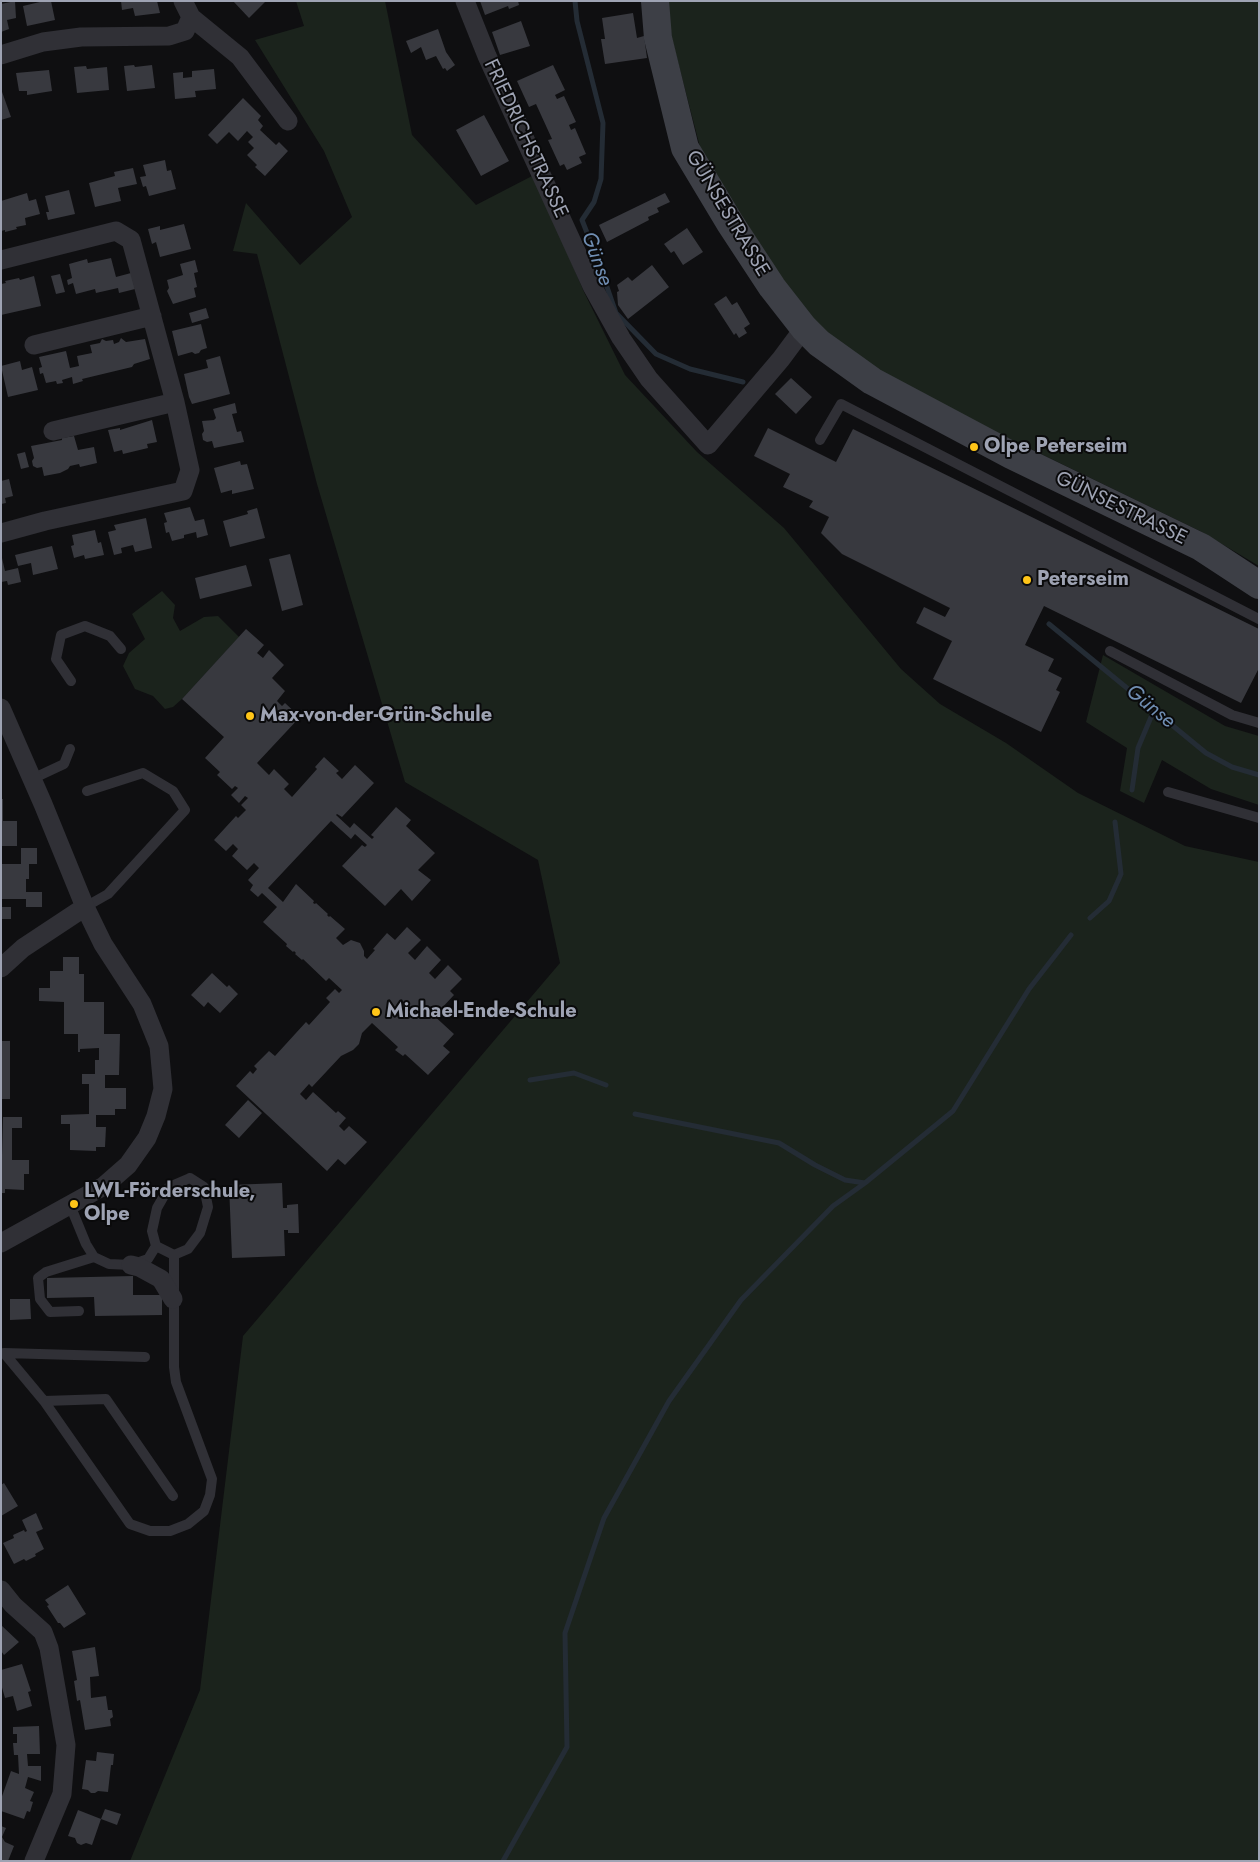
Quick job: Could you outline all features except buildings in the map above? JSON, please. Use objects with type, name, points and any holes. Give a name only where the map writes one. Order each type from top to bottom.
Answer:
[{"type":"street","name":"FRIEDRICHSTRASSE","points":[[465,1],[487,56],[592,286],[621,338],[649,379],[708,445],[782,360],[804,328]]},
{"type":"street","name":"GÜNSESTRASSE","points":[[655,1],[658,38],[685,148],[772,287],[804,328],[819,343],[872,381],[1011,455],[1200,547],[1259,585]]},
{"type":"street","points":[[1,55],[43,42],[81,37],[169,36],[185,31],[187,9]]},
{"type":"street","points":[[187,9],[240,57],[288,121]]},
{"type":"street","points":[[1,260],[116,231],[132,240],[175,402],[190,470],[183,491],[45,521],[1,533]]},
{"type":"street","points":[[34,345],[152,316]]},
{"type":"street","points":[[53,431],[175,402]]},
{"type":"street","points":[[1,708],[85,907],[103,944],[142,1004],[159,1046],[163,1089],[156,1116],[147,1138],[128,1165],[104,1186],[1,1243]]},
{"type":"street","points":[[1,968],[23,948],[85,907]]},
{"type":"street","points":[[130,1265],[140,1267],[161,1280],[173,1299]]},
{"type":"street","points":[[1,1590],[13,1605],[42,1632],[48,1648],[66,1745],[62,1794],[34,1861]]},
{"type":"lane","points":[[820,440],[841,404],[1259,619]]},
{"type":"lane","points":[[71,681],[56,659],[61,635],[85,626],[110,636],[121,649]]},
{"type":"lane","points":[[1110,651],[1232,715],[1259,723]]},
{"type":"lane","points":[[32,779],[64,764],[70,748]]},
{"type":"lane","points":[[85,907],[108,894],[185,810],[173,791],[143,773],[87,791]]},
{"type":"lane","points":[[1168,792],[1259,818]]},
{"type":"lane","points":[[70,1205],[86,1244],[94,1257],[109,1264],[130,1265],[148,1259],[156,1246],[152,1231],[157,1208],[169,1187],[190,1178],[204,1187],[208,1207],[200,1233],[188,1249],[174,1255],[156,1246]]},
{"type":"lane","points":[[2,1351],[44,1401],[130,1524],[150,1531],[170,1531],[188,1524],[204,1511],[210,1495],[212,1479],[176,1382],[174,1367],[174,1255]]},
{"type":"lane","points":[[79,1311],[50,1312],[40,1299],[38,1278],[46,1272],[94,1257]]},
{"type":"lane","points":[[2,1351],[145,1357]]},
{"type":"lane","points":[[44,1401],[106,1399],[172,1496]]},
{"type":"shaded area","points":[[296,1],[385,1],[412,135],[476,205],[534,175],[584,292],[625,375],[697,452],[784,528],[901,669],[940,704],[1006,743],[1078,793],[1185,846],[1259,862],[1259,1861],[130,1861],[200,1690],[243,1336],[560,963],[538,860],[405,782],[317,484],[257,254],[233,251],[246,203],[300,265],[352,217],[324,151],[255,40],[304,26]]},
{"type":"shaded area","points":[[667,1],[1259,1],[1259,566],[1200,531],[878,375],[810,320],[745,226],[700,147],[672,39]]},
{"type":"shaded area","points":[[162,591],[175,605],[173,618],[180,631],[204,617],[218,616],[239,637],[182,699],[173,707],[165,709],[153,696],[135,689],[123,666],[129,653],[145,639],[132,614]]},
{"type":"shaded area","points":[[1103,655],[1225,726],[1259,736],[1259,805],[1211,789],[1162,760],[1144,803],[1120,791],[1127,748],[1086,722]]},
{"type":"waterway","name":"Günse","points":[[575,1],[577,21],[603,123],[601,179],[594,202],[582,220],[616,313],[656,354],[690,369],[743,382]]},
{"type":"waterway","name":"Günse","points":[[1049,624],[1206,753],[1232,767],[1259,775]]},
{"type":"waterway","points":[[1132,790],[1138,748],[1154,710]]},
{"type":"waterway","points":[[1090,918],[1109,901],[1121,874],[1115,822]]},
{"type":"waterway","points":[[503,1861],[567,1747],[565,1633],[604,1518],[669,1401],[741,1300],[833,1206],[865,1183],[953,1111],[1029,989],[1071,935]]},
{"type":"waterway","points":[[530,1080],[574,1073],[606,1085]]},
{"type":"waterway","points":[[635,1114],[779,1143],[815,1165],[845,1180],[865,1183]]},
{"type":"place","name":"Olpe Peterseim","points":[[974,447]]},
{"type":"place","name":"Peterseim","points":[[1027,580]]},
{"type":"place","name":"Max-von-der-Grün-Schule","points":[[250,716]]},
{"type":"place","name":"Michael-Ende-Schule","points":[[376,1012]]},
{"type":"place","name":"LWL-Förderschule, Olpe","points":[[74,1204]]}]
